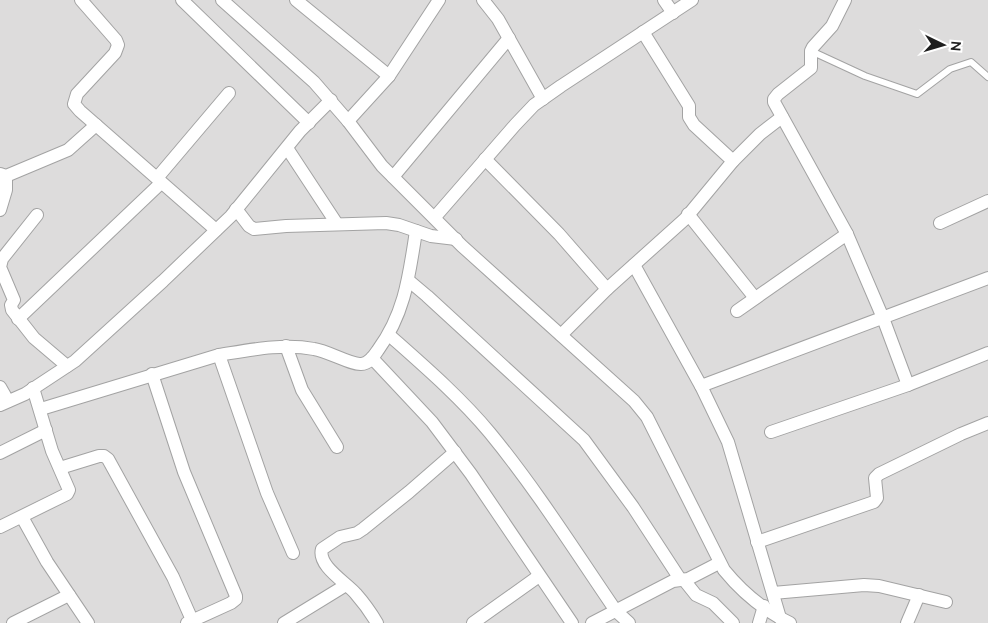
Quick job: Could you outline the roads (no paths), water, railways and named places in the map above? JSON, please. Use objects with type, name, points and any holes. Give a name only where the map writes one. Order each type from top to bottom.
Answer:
[{"type":"street","points":[[81,0],[116,40],[118,45],[115,53],[75,98],[76,106],[216,230]]},
{"type":"street","points":[[182,0],[309,122]]},
{"type":"street","points":[[222,0],[314,82],[348,120],[382,166],[456,239],[634,401],[647,417],[719,563],[739,588],[785,620]]},
{"type":"street","points":[[296,0],[389,76]]},
{"type":"street","points":[[348,120],[389,76],[439,0]]},
{"type":"street","points":[[483,0],[498,18],[543,99]]},
{"type":"street","points":[[664,0],[673,13]]},
{"type":"street","points":[[435,217],[534,105],[692,0]]},
{"type":"street","points":[[845,0],[832,26],[815,44],[812,51],[811,68],[778,94],[774,99],[775,106],[847,234],[883,318],[908,385]]},
{"type":"street","points":[[643,32],[689,106],[691,120],[733,161]]},
{"type":"street","points":[[393,176],[509,38]]},
{"type":"street","points":[[18,318],[159,180],[229,93]]},
{"type":"street","points":[[0,387],[4,403],[33,388],[67,366],[163,281],[216,230],[309,122],[331,100]]},
{"type":"street","points":[[561,335],[607,289],[688,214],[733,161],[760,134],[782,117]]},
{"type":"street","points":[[0,210],[6,190],[3,175],[68,150],[96,125]]},
{"type":"street","points":[[287,148],[337,224]]},
{"type":"street","points":[[486,159],[559,234],[607,289]]},
{"type":"street","points":[[940,223],[988,201]]},
{"type":"street","points":[[236,209],[249,226],[254,229],[386,223],[399,225],[431,236],[456,239]]},
{"type":"street","points":[[688,214],[755,298]]},
{"type":"street","points":[[37,215],[0,264],[14,300],[11,308],[34,338],[67,366]]},
{"type":"street","points":[[40,409],[219,355],[286,346],[315,349],[364,364],[372,358],[389,334],[398,315],[408,280],[416,231]]},
{"type":"street","points":[[737,310],[847,234]]},
{"type":"street","points":[[634,265],[701,386],[728,442],[773,593],[785,620]]},
{"type":"street","points":[[701,386],[988,278]]},
{"type":"street","points":[[408,280],[584,440],[633,507],[682,580],[696,595],[713,603],[733,623]]},
{"type":"street","points":[[389,334],[440,380],[490,434],[554,520],[616,611],[629,623]]},
{"type":"street","points":[[286,346],[302,390],[337,448]]},
{"type":"street","points":[[771,432],[908,385],[988,353]]},
{"type":"street","points":[[219,355],[267,493],[293,552]]},
{"type":"street","points":[[372,358],[432,422],[572,623]]},
{"type":"street","points":[[60,468],[99,456],[104,456],[108,459],[173,577],[189,621],[208,618],[236,599],[236,592],[184,472],[152,374]]},
{"type":"street","points":[[0,527],[68,492],[69,487],[46,430],[33,388]]},
{"type":"street","points":[[758,542],[874,502],[877,498],[875,478],[879,474],[988,423]]},
{"type":"street","points":[[0,453],[46,430]]},
{"type":"street","points":[[378,623],[357,595],[333,574],[321,557],[322,549],[340,537],[362,530],[454,452]]},
{"type":"street","points":[[22,517],[37,547],[88,623]]},
{"type":"street","points":[[592,623],[673,582],[690,578],[719,563]]},
{"type":"street","points":[[473,623],[539,576]]},
{"type":"street","points":[[773,593],[864,584],[946,602]]},
{"type":"street","points":[[284,623],[346,585]]},
{"type":"street","points":[[12,623],[69,594]]},
{"type":"street","points":[[907,623],[919,595]]},
{"type":"street","points":[[759,623],[764,606]]},
{"type":"lane","points":[[812,51],[865,76],[917,94],[950,69],[971,62],[988,77]]}]
